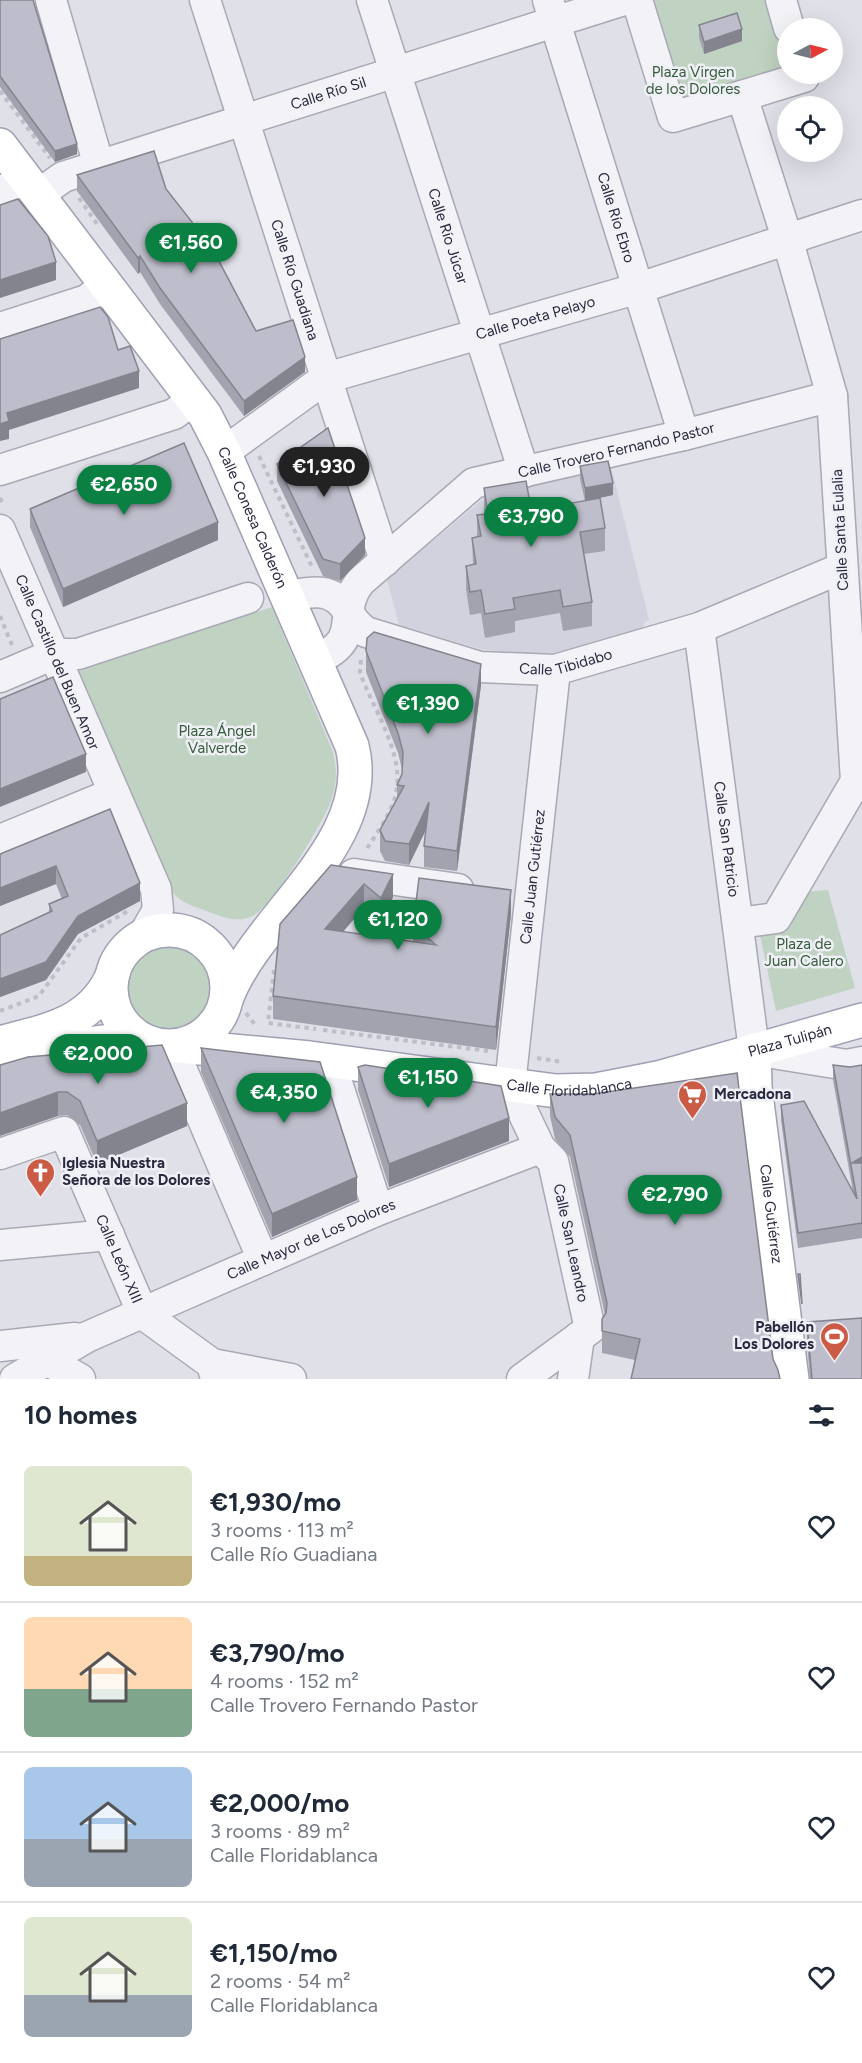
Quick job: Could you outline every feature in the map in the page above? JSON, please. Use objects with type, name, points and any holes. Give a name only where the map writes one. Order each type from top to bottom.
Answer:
[{"type":"main road","name":"Calle Conesa Calderón","points":[[0,145],[21,188],[106,285],[194,399],[237,443],[286,596],[352,746],[356,776],[350,806],[315,869],[239,970],[227,997]]},
{"type":"main road","points":[[0,1043],[74,1020],[103,996],[122,954],[140,921],[196,937],[210,946],[221,962],[227,978],[227,997],[222,1013],[211,1028],[196,1040],[165,1045],[132,1033],[116,1012],[111,992],[113,974]]},
{"type":"main road","name":"Calle Conesa Calderón","points":[[196,937],[220,941],[241,940],[261,935],[275,924]]},
{"type":"main road","name":"Calle Floridablanca","points":[[227,997],[235,1019],[256,1040],[272,1047],[318,1049],[510,1085],[556,1091],[608,1088],[658,1078],[754,1050]]},
{"type":"main road","name":"Plaza Tulipán","points":[[754,1050],[862,1020]]},
{"type":"main road","name":"Calle Floridablanca","points":[[0,1069],[100,1042],[124,1040],[165,1045],[318,1049]]},
{"type":"main road","name":"Calle Gutiérrez","points":[[754,1050],[758,1109],[792,1379]]},
{"type":"street","points":[[51,0],[99,166]]},
{"type":"street","name":"Calle Río Guadiana","points":[[205,0],[385,561]]},
{"type":"street","name":"Calle Río Júcar","points":[[372,0],[525,472]]},
{"type":"street","name":"Calle Río Sil","points":[[21,188],[99,166],[395,72],[551,11],[624,0]]},
{"type":"street","points":[[637,0],[673,117],[779,84]]},
{"type":"street","points":[[781,0],[786,18]]},
{"type":"street","name":"Calle Río Ebro","points":[[551,11],[684,435]]},
{"type":"street","name":"Calle Santa Eulalia","points":[[738,923],[776,918],[859,781],[842,568],[850,525],[832,396],[787,238],[741,96]]},
{"type":"street","name":"Calle Poeta Pelayo","points":[[237,443],[326,378],[639,288],[862,215]]},
{"type":"street","points":[[0,328],[87,300],[106,285]]},
{"type":"street","name":"Calle Trovero Fernando Pastor","points":[[349,613],[348,606],[354,589],[474,483],[684,435],[832,396]]},
{"type":"street","points":[[0,470],[174,414],[194,399]]},
{"type":"street","name":"Calle Castillo del Buen Amor","points":[[0,530],[158,896],[156,916],[140,921]]},
{"type":"street","name":"Calle Tibidabo","points":[[286,596],[321,591],[341,602],[358,627],[366,632],[480,667],[555,670],[699,628],[842,568]]},
{"type":"street","points":[[8,666],[54,654],[78,654],[248,598]]},
{"type":"street","points":[[315,660],[331,652],[344,640],[349,613]]},
{"type":"street","name":"Calle San Patricio","points":[[699,628],[754,1050]]},
{"type":"street","name":"Calle Juan Gutiérrez","points":[[510,1085],[508,896],[555,670]]},
{"type":"street","points":[[0,840],[114,793]]},
{"type":"street","points":[[315,869],[508,896]]},
{"type":"street","points":[[165,1045],[178,1061],[263,1260]]},
{"type":"street","points":[[318,1049],[378,1210]]},
{"type":"street","name":"Plaza Tulipán","points":[[754,1050],[847,1065],[862,1062]]},
{"type":"street","name":"Calle San Leandro","points":[[510,1085],[540,1148],[553,1161],[590,1329],[579,1337]]},
{"type":"street","name":"Calle León XIII","points":[[0,1154],[64,1132],[143,1314]]},
{"type":"street","name":"Calle Mayor de Los Dolores","points":[[87,1337],[378,1210],[540,1148]]},
{"type":"street","points":[[0,1245],[109,1234]]},
{"type":"street","points":[[143,1314],[214,1371],[291,1379]]},
{"type":"street","points":[[0,1346],[87,1337]]},
{"type":"street","points":[[15,1379],[87,1337]]},
{"type":"street","points":[[522,1379],[579,1337]]},
{"type":"street","points":[[573,1379],[579,1337]]},
{"type":"street","points":[[47,1360],[81,1379]]},
{"type":"path","points":[[237,443],[318,580]]},
{"type":"path","points":[[0,616],[8,666]]},
{"type":"path","points":[[363,655],[360,672],[391,749],[398,780],[392,804],[364,854]]},
{"type":"path","points":[[0,1011],[39,996],[81,938],[140,921]]},
{"type":"path","points":[[274,968],[268,1023],[318,1049]]},
{"type":"shaded area","points":[[611,467],[649,620],[645,622],[636,639],[533,656],[480,649],[399,625],[387,580],[484,498]]},
{"type":"green space","name":"Plaza Virgen de los Dolores","points":[[637,0],[781,0],[786,18],[777,18],[777,78],[673,117]]},
{"type":"green space","name":"Plaza Ángel Valverde","points":[[272,607],[333,752],[336,781],[327,809],[309,843],[285,880],[262,909],[253,916],[234,919],[189,905],[170,889],[76,672]]},
{"type":"green space","name":"Plaza de Juan Calero","points":[[828,890],[855,988],[776,1011],[757,921],[790,893]]},
{"type":"green space","points":[[167,930],[192,935],[202,940],[216,955],[224,977],[224,1001],[218,1020],[205,1034],[187,1043],[125,1026],[117,1011],[114,995],[114,979],[118,965],[126,952],[137,941]]},
{"type":"building","points":[[0,0],[33,0],[77,144],[55,151],[0,76]]},
{"type":"building","points":[[737,13],[742,29],[704,42],[699,25]]},
{"type":"building","points":[[154,151],[166,189],[192,222],[203,257],[213,250],[256,331],[293,320],[305,357],[244,401],[160,288],[140,256],[138,258],[77,175]]},
{"type":"building","points":[[18,199],[48,236],[56,262],[0,280],[0,205]]},
{"type":"building","points":[[100,307],[108,317],[118,350],[130,346],[139,371],[7,413],[9,421],[0,424],[0,339]]},
{"type":"building","points":[[328,428],[365,538],[340,564],[323,559],[277,464]]},
{"type":"building","points":[[184,443],[218,522],[63,589],[30,509]]},
{"type":"building","points":[[608,461],[613,483],[585,488],[580,466]]},
{"type":"building","points":[[526,481],[530,503],[554,499],[555,506],[600,498],[605,528],[580,532],[592,602],[563,607],[560,590],[513,598],[515,609],[485,614],[481,590],[470,592],[466,566],[476,564],[472,538],[481,536],[477,515],[488,514],[484,488]]},
{"type":"building","points":[[374,632],[481,664],[457,851],[424,846],[429,802],[409,844],[385,841],[380,830],[404,786],[397,785],[402,774],[403,752],[398,733],[366,651],[367,638]]},
{"type":"building","points":[[53,677],[86,754],[0,789],[0,699]]},
{"type":"building","points":[[110,809],[140,883],[78,916],[46,962],[0,979],[0,935],[52,911],[49,904],[68,896],[56,866],[0,888],[0,854]]},
{"type":"building","points":[[331,865],[393,874],[381,898],[364,884],[325,929],[436,945],[413,926],[419,878],[511,890],[496,1027],[273,996],[280,924]]},
{"type":"building","points":[[162,1045],[187,1103],[97,1141],[80,1101],[67,1092],[58,1092],[0,1113],[0,1065],[28,1057]]},
{"type":"building","points":[[201,1048],[320,1062],[357,1177],[272,1214]]},
{"type":"building","points":[[365,1065],[501,1086],[509,1118],[389,1164],[358,1067]]},
{"type":"building","points":[[833,1065],[850,1067],[862,1065],[862,1157],[852,1163],[862,1163],[862,1223],[798,1233],[781,1105],[804,1101],[857,1199]]},
{"type":"building","points":[[737,1073],[773,1359],[780,1379],[631,1379],[640,1339],[602,1331],[602,1319],[606,1313],[607,1303],[570,1135],[555,1117],[550,1094],[593,1094]]},
{"type":"building","points":[[798,1274],[800,1274],[802,1304]]},
{"type":"building","name":"Pabellón Los Dolores","points":[[862,1318],[862,1379],[812,1379],[807,1322]]},
{"type":"place","name":"Mercadona","points":[[693,1120]]},
{"type":"place","name":"Iglesia Nuestra Señora de los Dolores","points":[[41,1198]]},
{"type":"place","name":"Pabellón Los Dolores","points":[[835,1362]]}]
